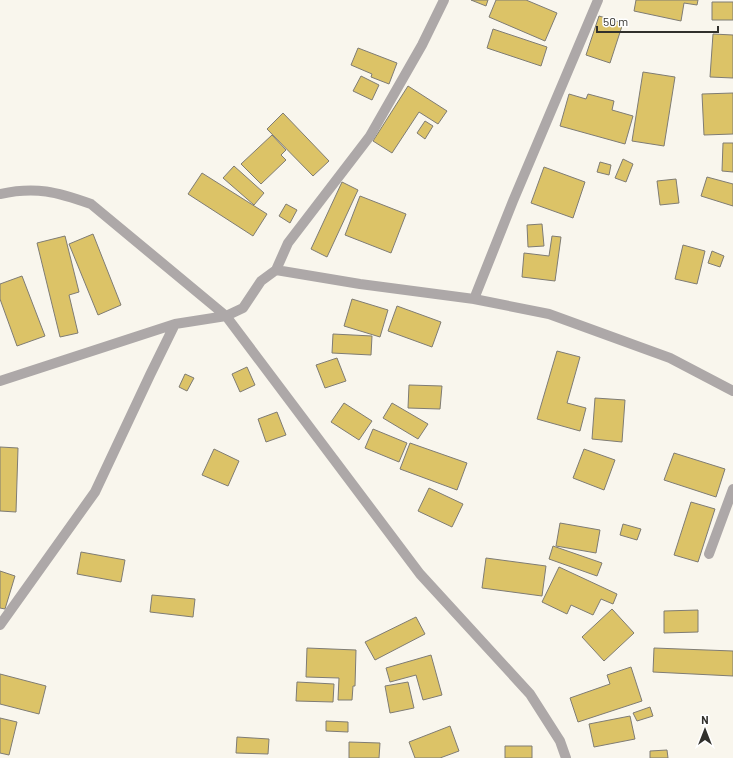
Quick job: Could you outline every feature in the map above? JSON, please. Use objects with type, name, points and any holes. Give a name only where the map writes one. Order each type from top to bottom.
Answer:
[{"type":"street","points":[[0,381],[175,324],[226,316],[243,308],[261,281],[276,270],[288,243],[370,136],[422,45],[444,0]]},
{"type":"street","points":[[474,299],[513,201],[598,0]]},
{"type":"street","points":[[0,194],[37,190],[63,194],[91,204],[226,316],[420,574],[530,694],[560,741],[566,758]]},
{"type":"street","points":[[276,270],[360,284],[474,299],[548,314],[670,358],[733,391]]},
{"type":"street","points":[[0,625],[95,492],[175,324]]},
{"type":"street","points":[[709,554],[733,489]]},
{"type":"building","points":[[471,0],[488,0],[486,6]]},
{"type":"building","points":[[496,0],[526,0],[557,13],[545,41],[489,17]]},
{"type":"building","points":[[636,0],[698,0],[697,5],[684,3],[681,21],[634,11]]},
{"type":"building","points":[[712,2],[733,2],[733,20],[712,20]]},
{"type":"building","points":[[599,16],[623,23],[610,63],[586,55]]},
{"type":"building","points":[[493,29],[547,47],[541,66],[487,48]]},
{"type":"building","points":[[713,34],[733,35],[733,78],[710,77]]},
{"type":"building","points":[[358,48],[397,63],[389,84],[371,77],[372,74],[351,65]]},
{"type":"building","points":[[643,72],[675,77],[664,146],[632,141]]},
{"type":"building","points":[[361,76],[379,85],[372,100],[353,91]]},
{"type":"building","points":[[408,86],[447,111],[438,124],[419,112],[392,153],[373,141]]},
{"type":"building","points":[[733,93],[733,134],[704,135],[702,94]]},
{"type":"building","points":[[569,94],[586,99],[588,94],[614,101],[612,110],[633,116],[625,144],[560,126]]},
{"type":"building","points":[[283,113],[329,161],[313,176],[267,129]]},
{"type":"building","points":[[425,121],[433,126],[425,139],[417,133]]},
{"type":"building","points":[[272,135],[286,150],[281,155],[286,160],[261,184],[241,164]]},
{"type":"building","points":[[723,143],[733,143],[733,172],[722,171]]},
{"type":"building","points":[[623,159],[633,164],[626,182],[615,178]]},
{"type":"building","points":[[600,162],[611,165],[609,175],[597,172]]},
{"type":"building","points":[[234,166],[264,193],[254,205],[223,178]]},
{"type":"building","points":[[544,167],[585,182],[573,218],[531,203]]},
{"type":"building","points":[[202,173],[267,214],[253,236],[188,194]]},
{"type":"building","points":[[707,177],[733,184],[733,206],[701,196]]},
{"type":"building","points":[[676,179],[679,203],[660,205],[657,181]]},
{"type":"building","points":[[342,182],[358,190],[327,257],[311,249]]},
{"type":"building","points":[[360,196],[406,214],[391,253],[345,235]]},
{"type":"building","points":[[286,204],[297,210],[290,223],[279,216]]},
{"type":"building","points":[[542,224],[544,246],[528,247],[527,225]]},
{"type":"building","points":[[93,234],[121,305],[98,315],[69,244]]},
{"type":"building","points":[[65,236],[79,292],[69,295],[78,333],[60,337],[37,243]]},
{"type":"building","points":[[552,236],[561,237],[555,281],[522,277],[524,253],[549,256]]},
{"type":"building","points":[[683,245],[705,251],[697,284],[675,279]]},
{"type":"building","points":[[712,251],[724,256],[720,267],[708,263]]},
{"type":"building","points":[[22,276],[45,336],[17,346],[0,299],[0,284]]},
{"type":"building","points":[[352,299],[388,310],[380,337],[344,326]]},
{"type":"building","points":[[397,306],[441,322],[432,347],[388,331]]},
{"type":"building","points":[[333,334],[372,336],[371,355],[332,353]]},
{"type":"building","points":[[557,351],[580,357],[567,403],[586,408],[580,431],[537,419]]},
{"type":"building","points":[[337,358],[346,381],[325,388],[316,365]]},
{"type":"building","points":[[247,367],[255,385],[240,392],[232,374]]},
{"type":"building","points":[[185,374],[194,378],[187,391],[179,387]]},
{"type":"building","points":[[409,385],[442,386],[440,409],[408,408]]},
{"type":"building","points":[[595,398],[625,400],[622,442],[592,439]]},
{"type":"building","points":[[344,403],[372,421],[359,440],[331,422]]},
{"type":"building","points":[[392,403],[428,424],[418,439],[383,418]]},
{"type":"building","points":[[277,412],[286,435],[266,442],[258,419]]},
{"type":"building","points":[[373,429],[407,443],[399,462],[365,448]]},
{"type":"building","points":[[410,443],[467,463],[457,490],[400,469]]},
{"type":"building","points":[[0,447],[18,448],[16,512],[0,511]]},
{"type":"building","points":[[214,449],[239,461],[228,486],[202,475]]},
{"type":"building","points":[[584,449],[615,460],[604,490],[573,478]]},
{"type":"building","points":[[674,453],[725,469],[716,497],[664,480]]},
{"type":"building","points":[[429,488],[463,504],[452,527],[418,511]]},
{"type":"building","points":[[691,502],[715,509],[698,562],[674,555]]},
{"type":"building","points":[[560,523],[600,530],[596,553],[556,546]]},
{"type":"building","points":[[623,524],[641,529],[637,540],[620,535]]},
{"type":"building","points":[[553,546],[602,563],[597,576],[549,559]]},
{"type":"building","points":[[81,552],[125,560],[121,582],[77,574]]},
{"type":"building","points":[[486,558],[546,566],[542,596],[482,588]]},
{"type":"building","points":[[559,567],[617,594],[613,604],[601,599],[593,615],[571,605],[567,614],[542,602]]},
{"type":"building","points":[[0,571],[15,576],[5,609],[0,608]]},
{"type":"building","points":[[152,595],[195,599],[193,617],[150,612]]},
{"type":"building","points":[[612,609],[634,633],[604,661],[582,637]]},
{"type":"building","points":[[698,610],[698,632],[664,633],[664,611]]},
{"type":"building","points":[[416,617],[425,634],[375,660],[365,642]]},
{"type":"building","points":[[307,648],[356,650],[355,686],[353,686],[352,700],[338,700],[339,678],[306,677]]},
{"type":"building","points":[[654,648],[733,651],[733,676],[653,672]]},
{"type":"building","points":[[431,655],[442,695],[423,700],[416,675],[390,682],[386,668]]},
{"type":"building","points":[[631,667],[642,701],[578,722],[570,698],[610,684],[607,675]]},
{"type":"building","points":[[0,674],[46,686],[39,714],[0,704]]},
{"type":"building","points":[[297,682],[334,684],[333,702],[296,701]]},
{"type":"building","points":[[408,682],[414,708],[390,713],[385,686]]},
{"type":"building","points":[[650,707],[653,716],[637,721],[633,713]]},
{"type":"building","points":[[630,716],[635,739],[594,747],[589,724]]},
{"type":"building","points":[[0,718],[17,722],[9,755],[0,753]]},
{"type":"building","points":[[326,721],[348,722],[348,732],[326,731]]},
{"type":"building","points":[[450,726],[459,751],[440,758],[415,758],[409,742]]},
{"type":"building","points":[[237,737],[269,739],[268,754],[236,753]]},
{"type":"building","points":[[349,742],[380,743],[379,758],[349,758]]},
{"type":"building","points":[[505,746],[532,746],[532,758],[505,758]]},
{"type":"building","points":[[667,750],[668,758],[650,758],[650,751]]}]
